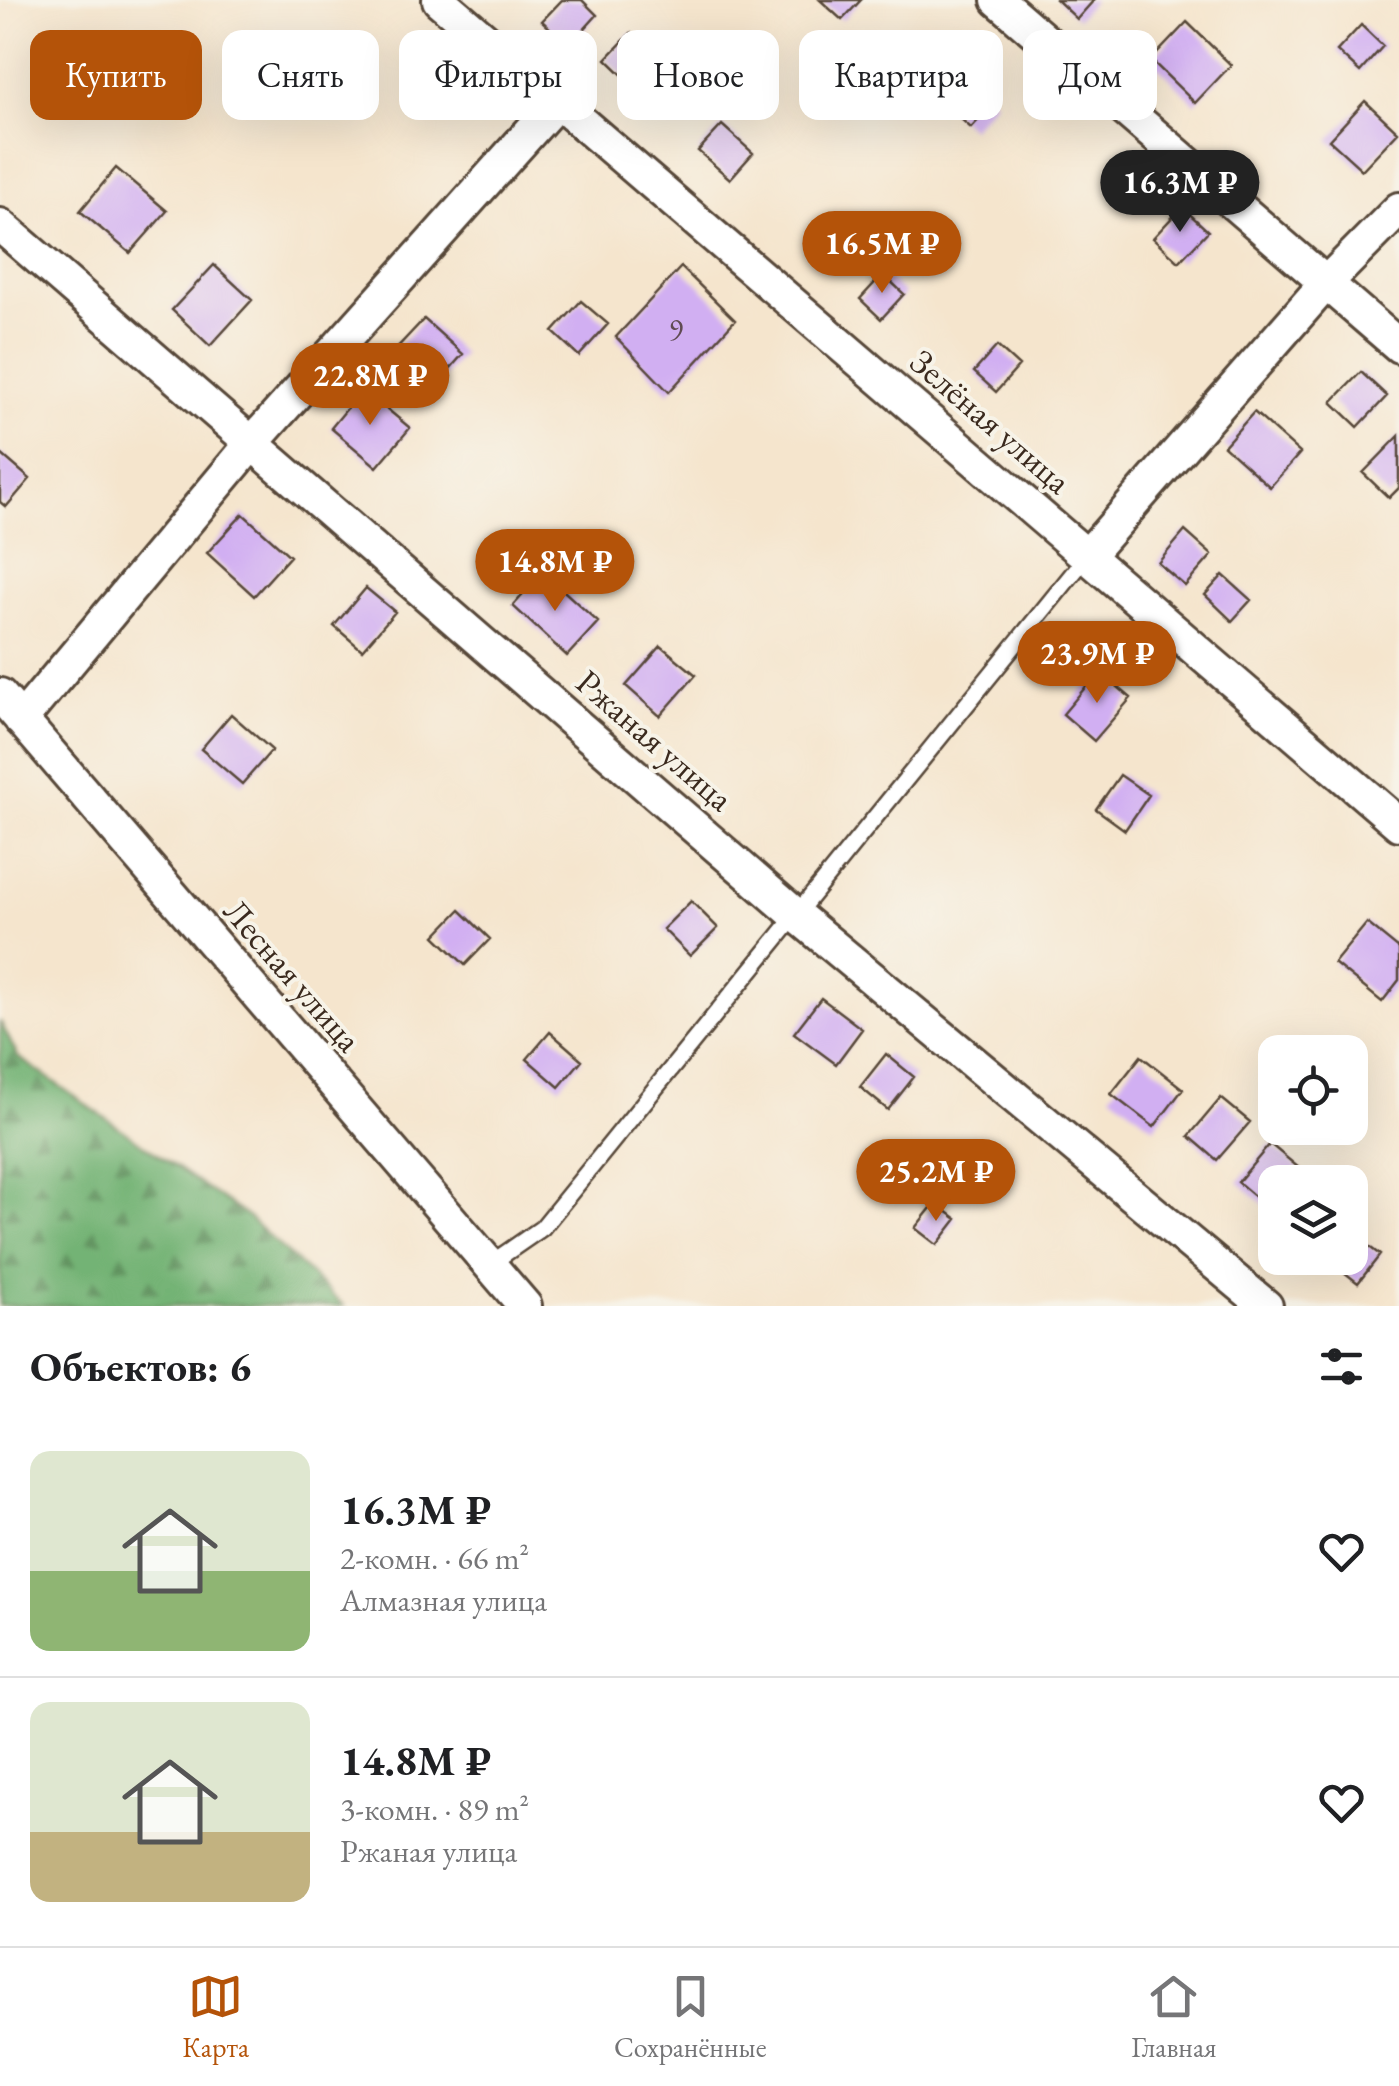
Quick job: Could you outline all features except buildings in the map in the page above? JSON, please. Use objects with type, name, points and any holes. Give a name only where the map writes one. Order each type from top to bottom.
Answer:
[{"type":"street","name":"Зелёная улица","points":[[439,0],[474,30]]},
{"type":"street","points":[[998,0],[1399,346]]},
{"type":"street","points":[[10,708],[541,120]]},
{"type":"street","name":"Зелёная улица","points":[[580,120],[1399,824]]},
{"type":"street","points":[[1087,556],[1326,283],[1399,209]]},
{"type":"street","name":"Ржаная улица","points":[[0,225],[796,915],[1266,1306]]},
{"type":"street","name":"Лесная улица","points":[[10,708],[526,1306]]},
{"type":"lane","points":[[490,1264],[542,1228],[1087,556]]},
{"type":"green space","points":[[0,1021],[18,1057],[249,1218],[344,1306],[0,1306]]}]
